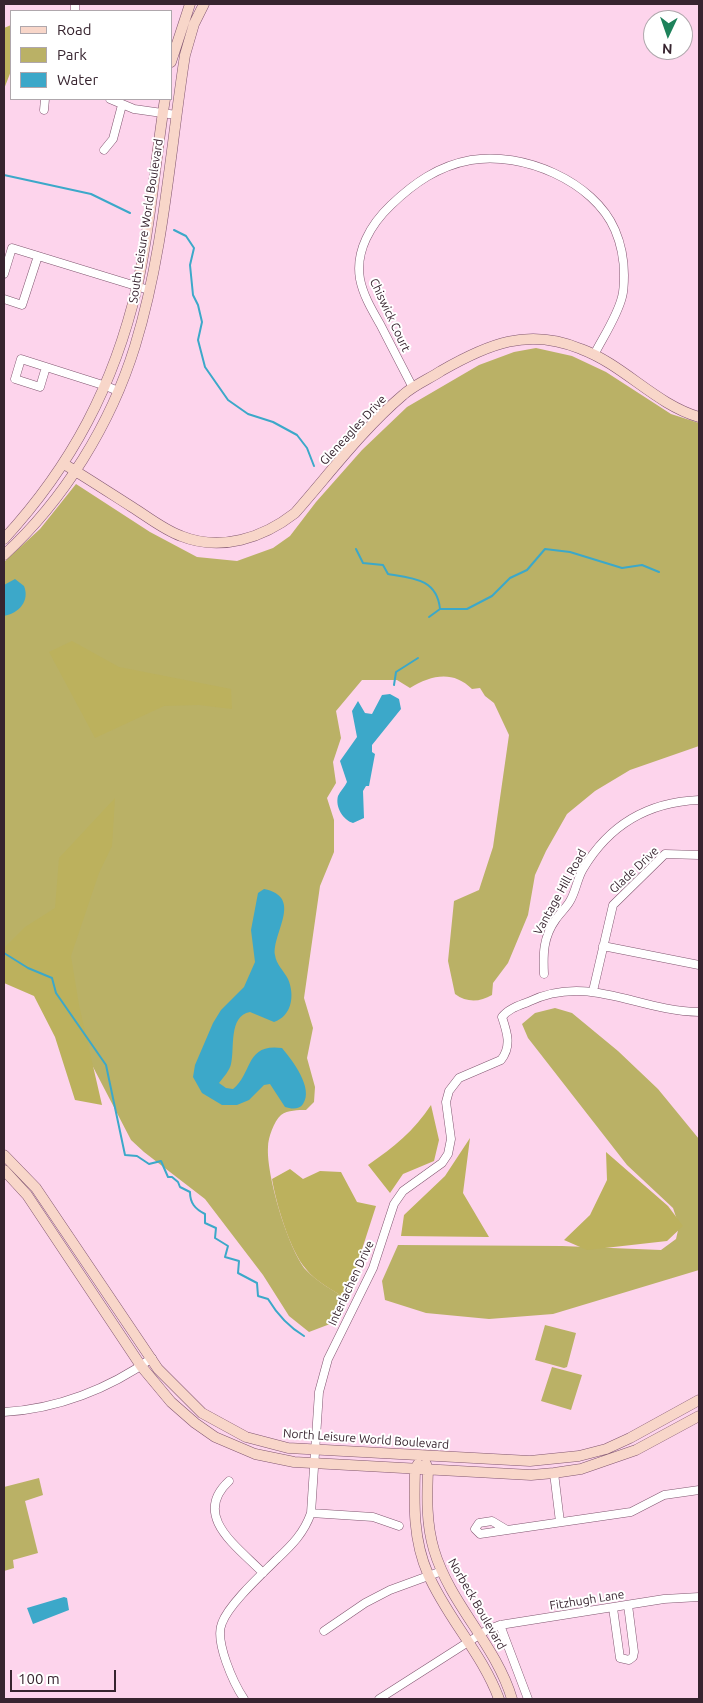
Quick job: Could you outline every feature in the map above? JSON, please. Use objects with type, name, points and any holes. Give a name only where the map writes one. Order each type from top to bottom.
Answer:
[{"type":"street","points":[[172,59],[190,4]]},
{"type":"street","name":"South Leisure World Boulevard","points":[[5,551],[41,517],[75,471],[106,417],[135,346],[149,290],[185,55],[194,24],[204,4]]},
{"type":"street","points":[[44,110],[45,100]]},
{"type":"street","name":"South Leisure World Boulevard","points":[[4,539],[32,507],[64,464],[106,386],[121,344],[137,287],[165,100]]},
{"type":"street","points":[[104,150],[113,138],[117,101],[163,113],[176,114]]},
{"type":"street","name":"Chiswick Court","points":[[413,388],[365,296],[360,279],[362,250],[370,229],[406,191],[424,177],[445,167],[472,160],[495,158],[516,160],[544,168],[582,191],[600,208],[615,229],[624,264],[622,296],[594,355]]},
{"type":"street","points":[[4,274],[12,248],[149,290]]},
{"type":"street","points":[[4,299],[22,305],[38,256]]},
{"type":"street","name":"Gleneagles Drive","points":[[64,464],[181,536],[212,542],[229,542],[251,538],[281,524],[295,513],[384,412],[413,388],[486,347],[511,340],[531,339],[559,342],[583,349],[668,404],[699,417]]},
{"type":"street","points":[[46,367],[40,387],[15,379],[21,359],[106,386],[118,391]]},
{"type":"street","name":"Vantage Hill Road","points":[[544,974],[543,949],[547,934],[555,920],[569,904],[584,868],[611,832],[629,818],[649,808],[668,803],[699,800]]},
{"type":"street","name":"Glade Drive","points":[[593,991],[614,905],[665,854],[699,855]]},
{"type":"street","points":[[604,946],[699,964]]},
{"type":"street","name":"Interlachen Drive","points":[[311,1513],[314,1450],[319,1392],[323,1371],[373,1268],[382,1245],[389,1214],[403,1191],[442,1163],[448,1154],[451,1140],[446,1102],[449,1091],[460,1078],[495,1064],[505,1056],[508,1039],[502,1017],[506,1012],[553,992],[574,990],[593,991],[667,1009],[699,1012]]},
{"type":"street","name":"North Leisure World Boulevard","points":[[4,1155],[36,1188],[152,1358],[179,1392],[202,1413],[222,1426],[258,1441],[288,1448],[530,1462],[579,1456],[606,1449],[699,1400]]},
{"type":"street","name":"North Leisure World Boulevard","points":[[4,1170],[27,1195],[141,1366],[171,1402],[215,1437],[256,1454],[294,1462],[531,1475],[588,1467],[636,1450],[699,1416]]},
{"type":"street","points":[[4,1412],[49,1405],[97,1390],[119,1380],[152,1358]]},
{"type":"street","name":"Norbeck Boulevard","points":[[422,1456],[415,1469],[415,1528],[428,1576],[485,1665],[499,1699]]},
{"type":"street","name":"Norbeck Boulevard","points":[[422,1456],[428,1470],[426,1512],[434,1550],[442,1571],[501,1671],[512,1699]]},
{"type":"street","points":[[554,1473],[560,1522]]},
{"type":"street","points":[[229,1481],[220,1489],[216,1500],[215,1516],[218,1527],[263,1573]]},
{"type":"street","points":[[507,1530],[631,1512],[664,1495],[699,1490]]},
{"type":"street","points":[[244,1699],[226,1659],[220,1629],[227,1612],[298,1539],[307,1525],[311,1513],[373,1517],[398,1526]]},
{"type":"street","points":[[324,1631],[365,1603],[390,1590],[442,1571]]},
{"type":"street","name":"Fitzhugh Lane","points":[[379,1699],[390,1696],[469,1642],[500,1625],[664,1599],[699,1597]]},
{"type":"street","points":[[613,1608],[620,1658],[629,1660],[633,1657],[634,1652],[628,1605]]},
{"type":"street","points":[[500,1625],[528,1699]]},
{"type":"green space","points":[[536,348],[572,356],[606,372],[671,414],[699,423],[699,746],[630,770],[595,791],[567,814],[535,875],[528,915],[508,963],[493,983],[492,995],[483,999],[469,1000],[455,994],[448,961],[454,901],[479,890],[493,847],[509,735],[494,703],[485,696],[480,688],[472,689],[465,683],[450,677],[442,676],[426,680],[410,688],[397,680],[362,680],[336,711],[341,738],[333,762],[336,783],[327,798],[334,820],[334,852],[320,886],[304,998],[313,1028],[307,1058],[315,1087],[314,1102],[306,1110],[290,1111],[281,1115],[272,1130],[268,1147],[268,1159],[274,1192],[292,1246],[299,1260],[315,1278],[346,1299],[330,1324],[309,1332],[289,1316],[263,1275],[205,1199],[131,1140],[64,1011],[4,955],[4,562],[40,529],[76,484],[150,532],[197,557],[237,561],[273,548],[290,536],[316,502],[362,450],[407,407],[479,365],[514,352]]},
{"type":"green space","points":[[555,1008],[572,1013],[618,1051],[658,1089],[699,1139],[699,1270],[553,1314],[489,1319],[426,1313],[385,1300],[382,1281],[398,1245],[562,1246],[661,1250],[676,1239],[679,1226],[673,1208],[627,1165],[528,1038],[522,1024],[535,1013]]},
{"type":"green space","points":[[545,1325],[576,1333],[567,1367],[564,1368],[535,1360]]},
{"type":"green space","points":[[552,1367],[582,1375],[571,1410],[541,1401]]},
{"type":"green space","points":[[39,1478],[43,1495],[25,1501],[38,1553],[13,1560],[14,1568],[4,1571],[4,1487]]},
{"type":"shaded area","points":[[10,25],[10,74],[4,89],[4,28]]},
{"type":"shaded area","points":[[72,641],[119,667],[231,689],[232,709],[199,705],[164,706],[95,738],[49,652]]},
{"type":"shaded area","points":[[115,798],[112,846],[99,873],[71,956],[79,1005],[102,1105],[75,1100],[55,1037],[34,996],[4,983],[4,948],[25,927],[55,908],[59,858]]},
{"type":"shaded area","points":[[431,1105],[439,1140],[434,1161],[403,1174],[390,1193],[368,1165],[403,1138],[418,1123]]},
{"type":"shaded area","points":[[470,1138],[463,1193],[489,1237],[401,1236],[404,1215],[445,1176]]},
{"type":"shaded area","points":[[606,1152],[668,1206],[683,1226],[667,1241],[587,1250],[564,1240],[590,1215],[607,1180]]},
{"type":"shaded area","points":[[290,1169],[303,1179],[320,1171],[341,1172],[357,1202],[376,1206],[346,1299],[310,1274],[294,1251],[280,1213],[272,1179]]},
{"type":"water","points":[[15,579],[24,586],[26,597],[19,609],[4,616],[4,585]]},
{"type":"water","points":[[390,694],[399,699],[401,709],[372,745],[372,752],[375,754],[369,786],[366,786],[363,791],[364,818],[353,823],[341,813],[337,800],[347,782],[340,761],[357,737],[352,711],[358,701],[365,713],[372,714],[382,695]]},
{"type":"water","points":[[264,889],[276,893],[282,900],[284,908],[275,946],[275,955],[290,985],[290,1004],[285,1015],[274,1022],[250,1012],[238,1020],[235,1026],[230,1066],[219,1083],[226,1088],[233,1089],[256,1055],[262,1050],[282,1048],[300,1074],[306,1090],[303,1104],[295,1108],[285,1107],[270,1084],[264,1085],[249,1100],[237,1105],[222,1105],[202,1093],[193,1077],[195,1065],[213,1023],[221,1010],[244,987],[255,962],[251,930],[258,893]]},
{"type":"water","points":[[64,1597],[67,1598],[69,1610],[33,1624],[27,1608]]},
{"type":"waterway","points":[[4,175],[91,194],[130,213]]},
{"type":"waterway","points":[[174,230],[186,236],[194,248],[190,265],[193,295],[198,305],[202,322],[198,340],[205,367],[228,400],[248,414],[273,422],[297,435],[307,448],[314,466]]},
{"type":"waterway","points":[[356,549],[363,563],[383,565],[388,574],[415,579],[429,586],[438,599],[440,609],[467,609],[492,596],[510,578],[527,570],[545,549],[570,552],[622,568],[642,565],[659,572]]},
{"type":"waterway","points":[[429,617],[440,609]]},
{"type":"waterway","points":[[394,685],[396,672],[418,658]]},
{"type":"waterway","points":[[4,953],[28,968],[52,978],[56,993],[106,1065],[125,1155],[137,1156],[149,1164],[161,1161],[168,1177],[172,1177],[178,1182],[180,1187],[190,1192],[194,1205],[205,1214],[205,1223],[216,1228],[215,1238],[228,1246],[225,1257],[239,1261],[238,1273],[257,1283],[258,1296],[268,1299],[284,1320],[304,1336]]}]
